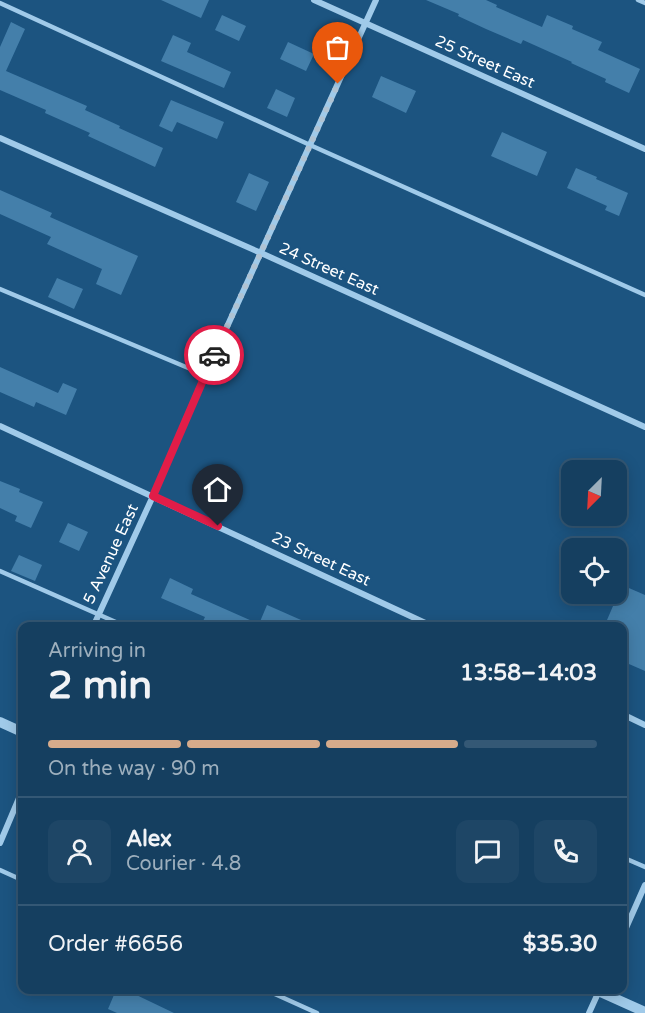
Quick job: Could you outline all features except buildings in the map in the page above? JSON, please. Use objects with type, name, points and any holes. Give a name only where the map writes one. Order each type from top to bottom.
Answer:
[{"type":"street","name":"25 Street East","points":[[314,0],[645,149]]},
{"type":"street","name":"5 Avenue East","points":[[95,622],[376,0]]},
{"type":"street","name":"24 Street East","points":[[0,138],[645,427]]},
{"type":"street","name":"23 Street East","points":[[0,426],[423,622]]},
{"type":"street","points":[[627,716],[645,725]]},
{"type":"street","points":[[0,722],[18,730]]},
{"type":"street","points":[[0,843],[18,800]]},
{"type":"street","points":[[627,926],[645,885]]},
{"type":"street","points":[[589,1013],[596,994]]},
{"type":"street","points":[[607,994],[645,1012]]},
{"type":"lane","points":[[638,0],[645,3]]},
{"type":"lane","points":[[0,3],[645,295]]},
{"type":"lane","points":[[0,289],[205,375]]},
{"type":"lane","points":[[0,571],[116,622]]},
{"type":"lane","points":[[627,859],[645,867]]},
{"type":"lane","points":[[0,870],[18,878]]},
{"type":"lane","points":[[275,994],[317,1013]]},
{"type":"way so far","points":[[214,355],[338,84]]},
{"type":"route","points":[[214,355],[153,496],[218,526]]}]
